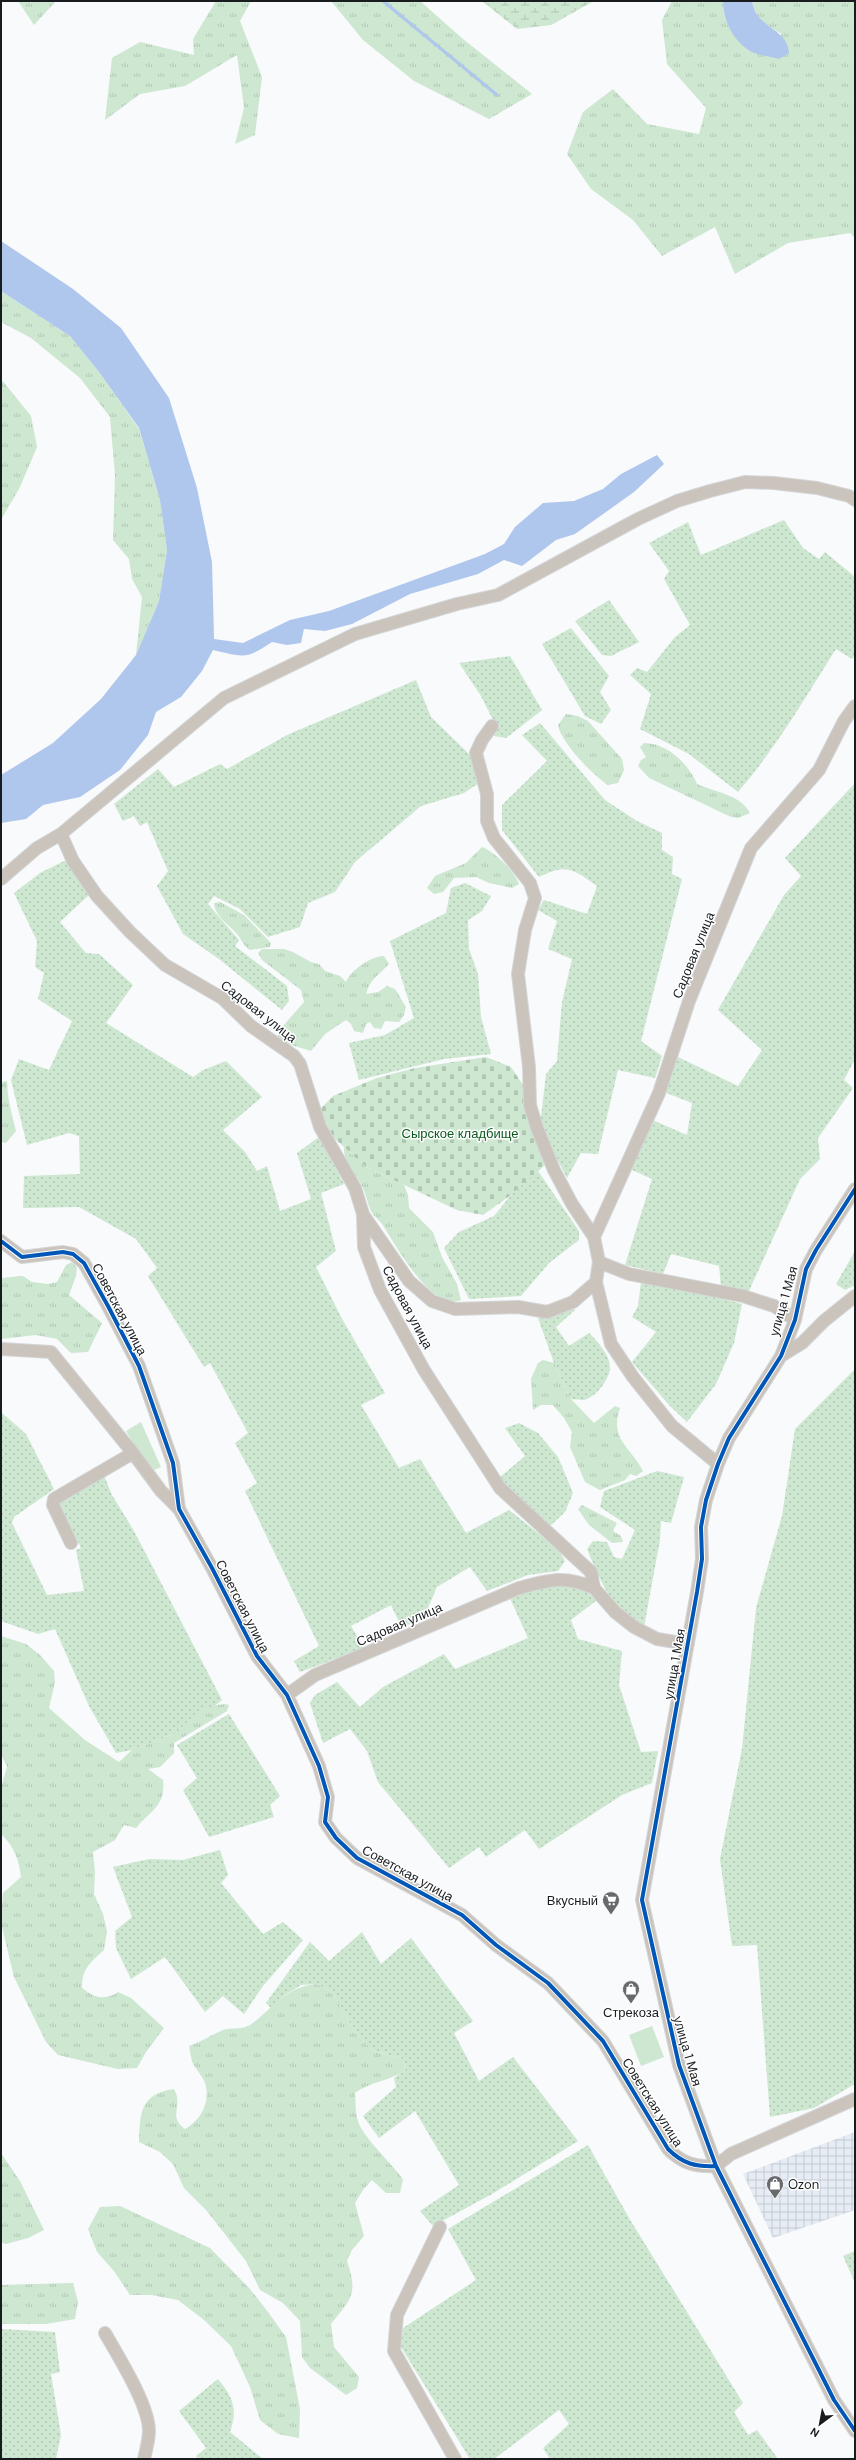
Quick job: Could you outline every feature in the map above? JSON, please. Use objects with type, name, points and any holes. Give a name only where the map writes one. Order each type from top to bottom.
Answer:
[{"type":"street","points":[[1,880],[37,848],[62,834],[224,698],[355,634],[457,604],[498,595],[638,519],[677,501],[710,491],[745,482],[774,483],[817,488],[849,496],[855,500]]},
{"type":"street","name":"Садовая улица","points":[[594,1236],[659,1093],[689,1002],[751,848],[819,770],[844,721],[855,706]]},
{"type":"street","points":[[492,726],[482,740],[476,753],[487,794],[487,821],[494,838],[530,883],[535,898],[525,930],[518,974],[529,1067],[530,1105],[554,1170],[594,1236],[599,1262],[596,1282],[611,1344],[633,1378],[672,1426],[718,1464]]},
{"type":"street","name":"Садовая улица","points":[[62,834],[72,861],[97,896],[130,932],[165,965],[222,998],[251,1026],[294,1056],[300,1064],[320,1127],[355,1188],[363,1214],[364,1247],[380,1290],[424,1370],[500,1488],[591,1572],[594,1588]]},
{"type":"street","name":"улица 1 Мая","points":[[716,2166],[679,2065],[642,1900],[702,1559],[702,1520],[706,1500],[718,1464],[729,1438],[781,1356],[795,1320],[806,1270],[816,1250],[855,1189]]},
{"type":"street","points":[[363,1214],[409,1281],[432,1301],[455,1309],[518,1307],[547,1312],[573,1302],[596,1282]]},
{"type":"street","name":"Советская улица","points":[[1,1241],[22,1257],[62,1252],[73,1254],[84,1263],[139,1366],[173,1463],[179,1509],[212,1568],[257,1656],[287,1695],[319,1766],[328,1797],[325,1822],[336,1838],[357,1858],[462,1915],[496,1945],[548,1983],[603,2040],[668,2150],[679,2160],[691,2165],[716,2166]]},
{"type":"street","points":[[599,1262],[628,1274],[743,1296],[774,1306],[795,1320]]},
{"type":"street","points":[[781,1356],[802,1343],[824,1321],[855,1296]]},
{"type":"street","points":[[1,1349],[51,1352],[133,1453],[161,1491],[179,1509]]},
{"type":"street","points":[[71,1543],[53,1505],[54,1498],[133,1453]]},
{"type":"street","name":"Садовая улица","points":[[287,1695],[315,1675],[519,1588],[550,1580],[576,1580],[594,1588],[615,1612],[634,1627],[657,1639],[688,1644]]},
{"type":"street","points":[[855,2099],[731,2154],[716,2166],[834,2400],[855,2431]]},
{"type":"street","points":[[440,2227],[397,2315],[394,2350],[455,2459]]},
{"type":"street","points":[[105,2332],[129,2375],[144,2411],[149,2431],[144,2459]]},
{"type":"shaded area","points":[[855,2132],[855,2210],[773,2238],[743,2174]]},
{"type":"green space","points":[[18,1],[56,1],[34,25]]},
{"type":"green space","points":[[216,1],[251,1],[240,21],[262,77],[255,135],[235,144],[244,108],[237,55],[185,86],[140,94],[105,120],[112,58],[140,42],[194,55],[193,39]]},
{"type":"green space","points":[[331,1],[420,1],[463,39],[532,94],[489,119],[414,81],[363,40]]},
{"type":"green space","points":[[482,1],[594,1],[551,25],[517,29]]},
{"type":"green space","points":[[672,1],[723,1],[725,17],[730,29],[749,51],[782,34],[762,21],[756,12],[752,1],[855,1],[855,238],[850,233],[788,243],[735,274],[715,227],[662,256],[633,220],[591,189],[567,154],[583,112],[613,89],[647,124],[699,134],[706,108],[667,64],[662,20]]},
{"type":"green space","points":[[1,291],[70,336],[99,372],[139,429],[160,500],[167,550],[159,601],[136,655],[142,597],[132,579],[129,559],[113,540],[115,475],[110,417],[80,378],[31,338],[1,322]]},
{"type":"green space","points":[[1,379],[31,416],[37,447],[20,487],[1,520]]},
{"type":"green space","points":[[784,520],[803,548],[819,559],[825,552],[855,577],[855,655],[852,659],[836,649],[778,740],[738,792],[689,754],[640,729],[651,694],[630,675],[637,668],[647,672],[675,637],[690,625],[664,579],[669,571],[649,543],[688,522],[701,555]]},
{"type":"green space","points":[[609,600],[639,642],[611,656],[602,655],[575,621]]},
{"type":"green space","points":[[571,628],[609,676],[600,692],[611,710],[601,724],[585,716],[542,644]]},
{"type":"green space","points":[[510,656],[542,710],[506,738],[494,736],[497,728],[481,696],[459,663]]},
{"type":"green space","points":[[416,680],[431,717],[470,755],[479,783],[464,793],[421,806],[355,862],[335,892],[308,903],[300,927],[268,937],[240,909],[214,896],[208,904],[239,940],[235,946],[287,986],[289,1001],[282,1010],[219,959],[183,934],[157,886],[168,871],[147,822],[140,826],[134,816],[123,821],[114,804],[158,769],[174,787],[220,764],[227,769],[287,735]]},
{"type":"green space","points":[[566,714],[578,716],[588,721],[622,759],[624,770],[618,783],[608,785],[594,774],[571,749],[560,732],[558,725]]},
{"type":"green space","points":[[540,723],[605,800],[637,821],[662,833],[662,850],[673,857],[672,874],[682,879],[641,1041],[662,1056],[655,1078],[618,1070],[598,1154],[581,1153],[567,1178],[540,1126],[546,1074],[557,1061],[562,1002],[572,959],[548,949],[557,921],[538,910],[544,900],[587,914],[597,886],[582,875],[570,870],[556,870],[539,877],[502,830],[502,805],[547,761],[522,735]]},
{"type":"green space","points":[[644,743],[653,744],[669,751],[689,769],[697,784],[726,794],[740,802],[750,813],[738,818],[731,817],[649,778],[638,766],[641,760],[646,757],[640,747]]},
{"type":"green space","points":[[855,783],[855,1059],[844,1080],[853,1088],[818,1138],[820,1159],[800,1179],[748,1293],[721,1286],[719,1266],[671,1254],[663,1274],[625,1265],[652,1179],[630,1169],[650,1119],[687,1135],[692,1103],[664,1092],[678,1057],[738,1086],[762,1050],[718,1010],[784,895],[801,876],[785,858]]},
{"type":"green space","points":[[482,847],[493,853],[504,862],[513,873],[519,884],[512,888],[489,883],[476,877],[454,878],[443,892],[434,894],[427,888],[435,876],[466,863]]},
{"type":"green space","points":[[66,860],[90,894],[60,922],[86,953],[99,954],[133,985],[106,1023],[193,1077],[203,1070],[226,1061],[262,1097],[223,1130],[245,1152],[257,1171],[267,1166],[280,1211],[311,1199],[297,1153],[319,1137],[344,1184],[321,1193],[336,1251],[316,1267],[341,1317],[385,1393],[361,1405],[399,1468],[420,1459],[466,1533],[509,1510],[558,1549],[565,1561],[558,1571],[528,1575],[487,1591],[470,1567],[437,1587],[424,1617],[402,1628],[391,1605],[351,1626],[364,1648],[300,1672],[294,1661],[319,1646],[245,1491],[257,1483],[235,1443],[248,1433],[210,1363],[204,1367],[148,1276],[157,1268],[136,1239],[79,1207],[23,1208],[24,1176],[80,1174],[79,1136],[69,1133],[27,1145],[11,1080],[19,1059],[49,1070],[72,1021],[38,999],[44,973],[35,967],[37,941],[14,893],[40,873]]},
{"type":"green space","points":[[465,883],[491,896],[482,911],[468,920],[469,949],[478,974],[481,1017],[491,1054],[444,1059],[359,1080],[349,1043],[385,1035],[414,1018],[390,941],[446,913],[451,888]]},
{"type":"green space","points":[[220,902],[244,915],[271,943],[270,947],[250,950],[247,948],[238,935],[222,920],[217,912],[214,903]]},
{"type":"green space","points":[[262,949],[284,949],[293,952],[311,962],[319,964],[325,971],[340,976],[346,982],[356,969],[367,961],[384,956],[389,964],[372,981],[366,994],[378,992],[387,986],[395,989],[406,1007],[404,1015],[399,1022],[385,1021],[381,1029],[374,1028],[370,1022],[366,1024],[363,1033],[354,1031],[351,1024],[346,1020],[325,1034],[311,1051],[288,1044],[278,1036],[283,1026],[304,1002],[301,990],[262,960],[258,953]]},
{"type":"green space","name":"Сырское кладбище","points":[[486,1057],[511,1067],[523,1085],[525,1103],[545,1165],[511,1195],[483,1215],[457,1210],[366,1167],[333,1137],[319,1110],[333,1096],[377,1078],[415,1068]]},
{"type":"green space","points":[[7,1081],[11,1112],[16,1131],[6,1143],[1,1142],[1,1089],[2,1082]]},
{"type":"green space","points":[[344,1147],[366,1167],[404,1185],[408,1195],[409,1208],[433,1232],[442,1257],[457,1284],[461,1300],[450,1301],[439,1297],[427,1288],[416,1276],[383,1225],[371,1211],[362,1185],[345,1157]]},
{"type":"green space","points":[[538,1171],[579,1231],[579,1240],[549,1263],[521,1296],[469,1299],[444,1248],[459,1232],[494,1216],[511,1195]]},
{"type":"green space","points":[[855,1251],[855,1285],[845,1290],[836,1284]]},
{"type":"green space","points":[[72,1262],[77,1268],[76,1276],[69,1295],[102,1323],[88,1352],[71,1353],[57,1339],[36,1335],[1,1339],[1,1278],[23,1276],[32,1282],[48,1284],[57,1282],[66,1265]]},
{"type":"green space","points":[[641,1282],[682,1287],[742,1304],[734,1343],[716,1384],[687,1422],[670,1406],[632,1362],[656,1332],[632,1317],[638,1306]]},
{"type":"green space","points":[[572,1309],[575,1310],[556,1327],[569,1346],[589,1333],[602,1348],[608,1358],[610,1367],[608,1377],[602,1387],[589,1398],[584,1400],[571,1399],[554,1363],[538,1318]]},
{"type":"green space","points":[[543,1360],[554,1363],[571,1399],[594,1423],[615,1406],[620,1408],[617,1419],[619,1435],[622,1442],[638,1462],[643,1471],[636,1476],[630,1474],[625,1480],[600,1490],[585,1482],[570,1447],[572,1432],[564,1418],[553,1405],[541,1405],[533,1410],[531,1379],[538,1363]]},
{"type":"green space","points":[[855,1369],[855,2084],[814,2108],[770,2117],[757,1945],[732,1946],[720,1859],[742,1749],[756,1608],[782,1516],[795,1429]]},
{"type":"green space","points":[[1,1412],[26,1434],[54,1489],[14,1517],[12,1523],[47,1595],[84,1591],[76,1550],[81,1548],[58,1501],[103,1473],[112,1495],[134,1531],[222,1700],[212,1708],[202,1708],[176,1733],[132,1750],[116,1753],[89,1706],[55,1629],[38,1634],[1,1621]]},
{"type":"green space","points":[[141,1422],[161,1467],[150,1472],[126,1431]]},
{"type":"green space","points":[[519,1423],[538,1433],[558,1457],[573,1493],[565,1512],[549,1527],[512,1494],[499,1478],[525,1456],[505,1428]]},
{"type":"green space","points":[[657,1471],[684,1477],[671,1523],[661,1521],[660,1540],[644,1627],[622,1611],[608,1593],[602,1584],[587,1549],[593,1541],[607,1542],[614,1557],[622,1559],[635,1530],[600,1507],[604,1491]]},
{"type":"green space","points":[[582,1505],[617,1523],[613,1531],[621,1536],[623,1542],[612,1543],[589,1525],[578,1509]]},
{"type":"green space","points":[[576,1584],[597,1600],[571,1620],[578,1639],[622,1651],[619,1685],[641,1752],[658,1751],[652,1783],[622,1795],[539,1849],[525,1830],[486,1857],[479,1847],[449,1868],[378,1782],[367,1751],[350,1729],[323,1743],[310,1703],[315,1695],[337,1682],[360,1707],[383,1687],[444,1654],[455,1669],[528,1638],[509,1596],[539,1585]]},
{"type":"green space","points":[[1,1636],[26,1644],[40,1655],[54,1671],[55,1682],[49,1708],[85,1740],[119,1762],[132,1750],[176,1733],[202,1708],[223,1704],[229,1705],[227,1711],[174,1743],[174,1753],[160,1767],[148,1769],[163,1780],[162,1796],[156,1807],[136,1828],[124,1825],[115,1840],[93,1852],[95,1872],[94,1894],[103,1914],[107,1931],[104,1950],[91,1962],[85,1971],[83,1975],[82,1988],[95,1996],[108,1997],[118,1992],[131,1998],[164,2028],[146,2052],[137,2068],[118,2069],[58,2055],[46,2042],[14,1977],[1,1923],[3,1893],[21,1877],[19,1865],[13,1848],[1,1834],[1,1787],[7,1767],[1,1754]]},
{"type":"green space","points":[[229,1714],[280,1796],[270,1805],[274,1817],[209,1837],[183,1790],[197,1778],[177,1745]]},
{"type":"green space","points":[[220,1850],[228,1875],[221,1883],[263,1934],[283,1922],[303,1940],[263,1986],[244,2014],[223,1996],[205,2012],[165,1957],[131,1979],[116,1948],[115,1931],[132,1917],[113,1867],[149,1859],[183,1860]]},
{"type":"green space","points":[[362,1932],[381,1964],[411,1938],[473,2021],[454,2033],[479,2081],[513,2057],[578,2141],[492,2194],[433,2226],[420,2211],[459,2185],[415,2111],[379,2138],[363,2116],[396,2087],[394,2078],[406,2070],[403,2059],[372,2050],[354,2030],[332,1991],[316,1984],[301,1985],[285,1995],[271,2008],[266,2003],[310,1942],[329,1961]]},
{"type":"green space","points":[[316,1984],[332,1991],[354,2030],[372,2050],[403,2059],[406,2070],[394,2077],[367,2086],[355,2093],[356,2115],[361,2127],[371,2142],[403,2179],[400,2193],[386,2193],[372,2180],[363,2190],[355,2203],[364,2236],[352,2250],[347,2261],[352,2281],[351,2295],[344,2308],[331,2324],[334,2347],[359,2377],[357,2388],[346,2395],[310,2368],[302,2357],[300,2321],[283,2303],[260,2290],[246,2261],[206,2210],[184,2188],[173,2164],[160,2152],[139,2142],[140,2122],[144,2106],[154,2095],[174,2089],[177,2095],[177,2120],[185,2129],[200,2116],[206,2104],[207,2090],[202,2077],[192,2061],[189,2046],[223,2030],[247,2027],[280,1999],[296,1989]]},
{"type":"green space","points":[[652,2026],[664,2057],[641,2066],[629,2035]]},
{"type":"green space","points":[[588,2145],[629,2218],[743,2403],[734,2412],[748,2435],[757,2430],[778,2459],[550,2459],[543,2448],[569,2424],[559,2410],[494,2459],[470,2459],[401,2347],[403,2328],[476,2280],[448,2229]]},
{"type":"green space","points":[[1,2153],[20,2181],[44,2230],[28,2238],[6,2244],[1,2242]]},
{"type":"green space","points":[[120,2206],[210,2248],[250,2289],[268,2312],[286,2337],[300,2409],[299,2438],[278,2434],[260,2420],[250,2387],[231,2346],[204,2320],[178,2300],[151,2295],[130,2295],[114,2271],[97,2252],[88,2229],[100,2207]]},
{"type":"green space","points":[[855,2251],[855,2283],[843,2256]]},
{"type":"green space","points":[[73,2283],[78,2302],[75,2319],[46,2324],[1,2324],[1,2285]]},
{"type":"green space","points":[[1,2329],[55,2332],[60,2372],[51,2374],[61,2435],[56,2459],[1,2459]]},
{"type":"green space","points":[[218,2379],[233,2404],[234,2417],[230,2432],[263,2459],[198,2459],[196,2456],[206,2448],[179,2411]]},
{"type":"water","points":[[723,1],[752,1],[759,17],[783,38],[787,44],[789,53],[779,59],[748,50],[733,34],[727,22],[723,8]]},
{"type":"water","points":[[1,241],[73,289],[121,328],[169,398],[197,488],[212,562],[214,639],[243,643],[290,620],[329,611],[485,554],[504,544],[515,527],[543,503],[574,501],[603,489],[621,474],[657,455],[664,464],[634,492],[575,534],[556,540],[522,566],[504,560],[478,574],[410,594],[352,624],[325,631],[304,629],[301,643],[287,645],[272,642],[256,652],[244,655],[213,650],[202,671],[181,697],[156,712],[148,735],[120,770],[80,797],[43,805],[26,819],[1,823],[1,775],[53,743],[101,699],[136,655],[159,601],[167,550],[160,500],[139,428],[99,372],[70,336],[1,291]]},
{"type":"waterway","points":[[383,1],[497,95]]},
{"type":"cycle path","points":[[855,1189],[816,1250],[806,1269],[795,1320],[781,1356],[729,1438],[718,1464],[706,1500],[701,1527],[702,1559],[697,1592],[642,1900],[679,2065],[716,2166],[834,2400],[855,2431]]},
{"type":"cycle path","points":[[1,1241],[22,1257],[63,1252],[73,1254],[84,1263],[139,1366],[173,1463],[179,1509],[212,1568],[257,1656],[287,1695],[319,1766],[328,1797],[325,1822],[336,1838],[357,1858],[462,1915],[496,1945],[548,1983],[603,2041],[668,2149],[679,2158],[690,2164],[716,2166]]},
{"type":"place","name":"Вкусный","points":[[611,1915]]},
{"type":"place","name":"Стрекоза","points":[[631,2004]]},
{"type":"place","name":"Ozon","points":[[775,2199]]}]
